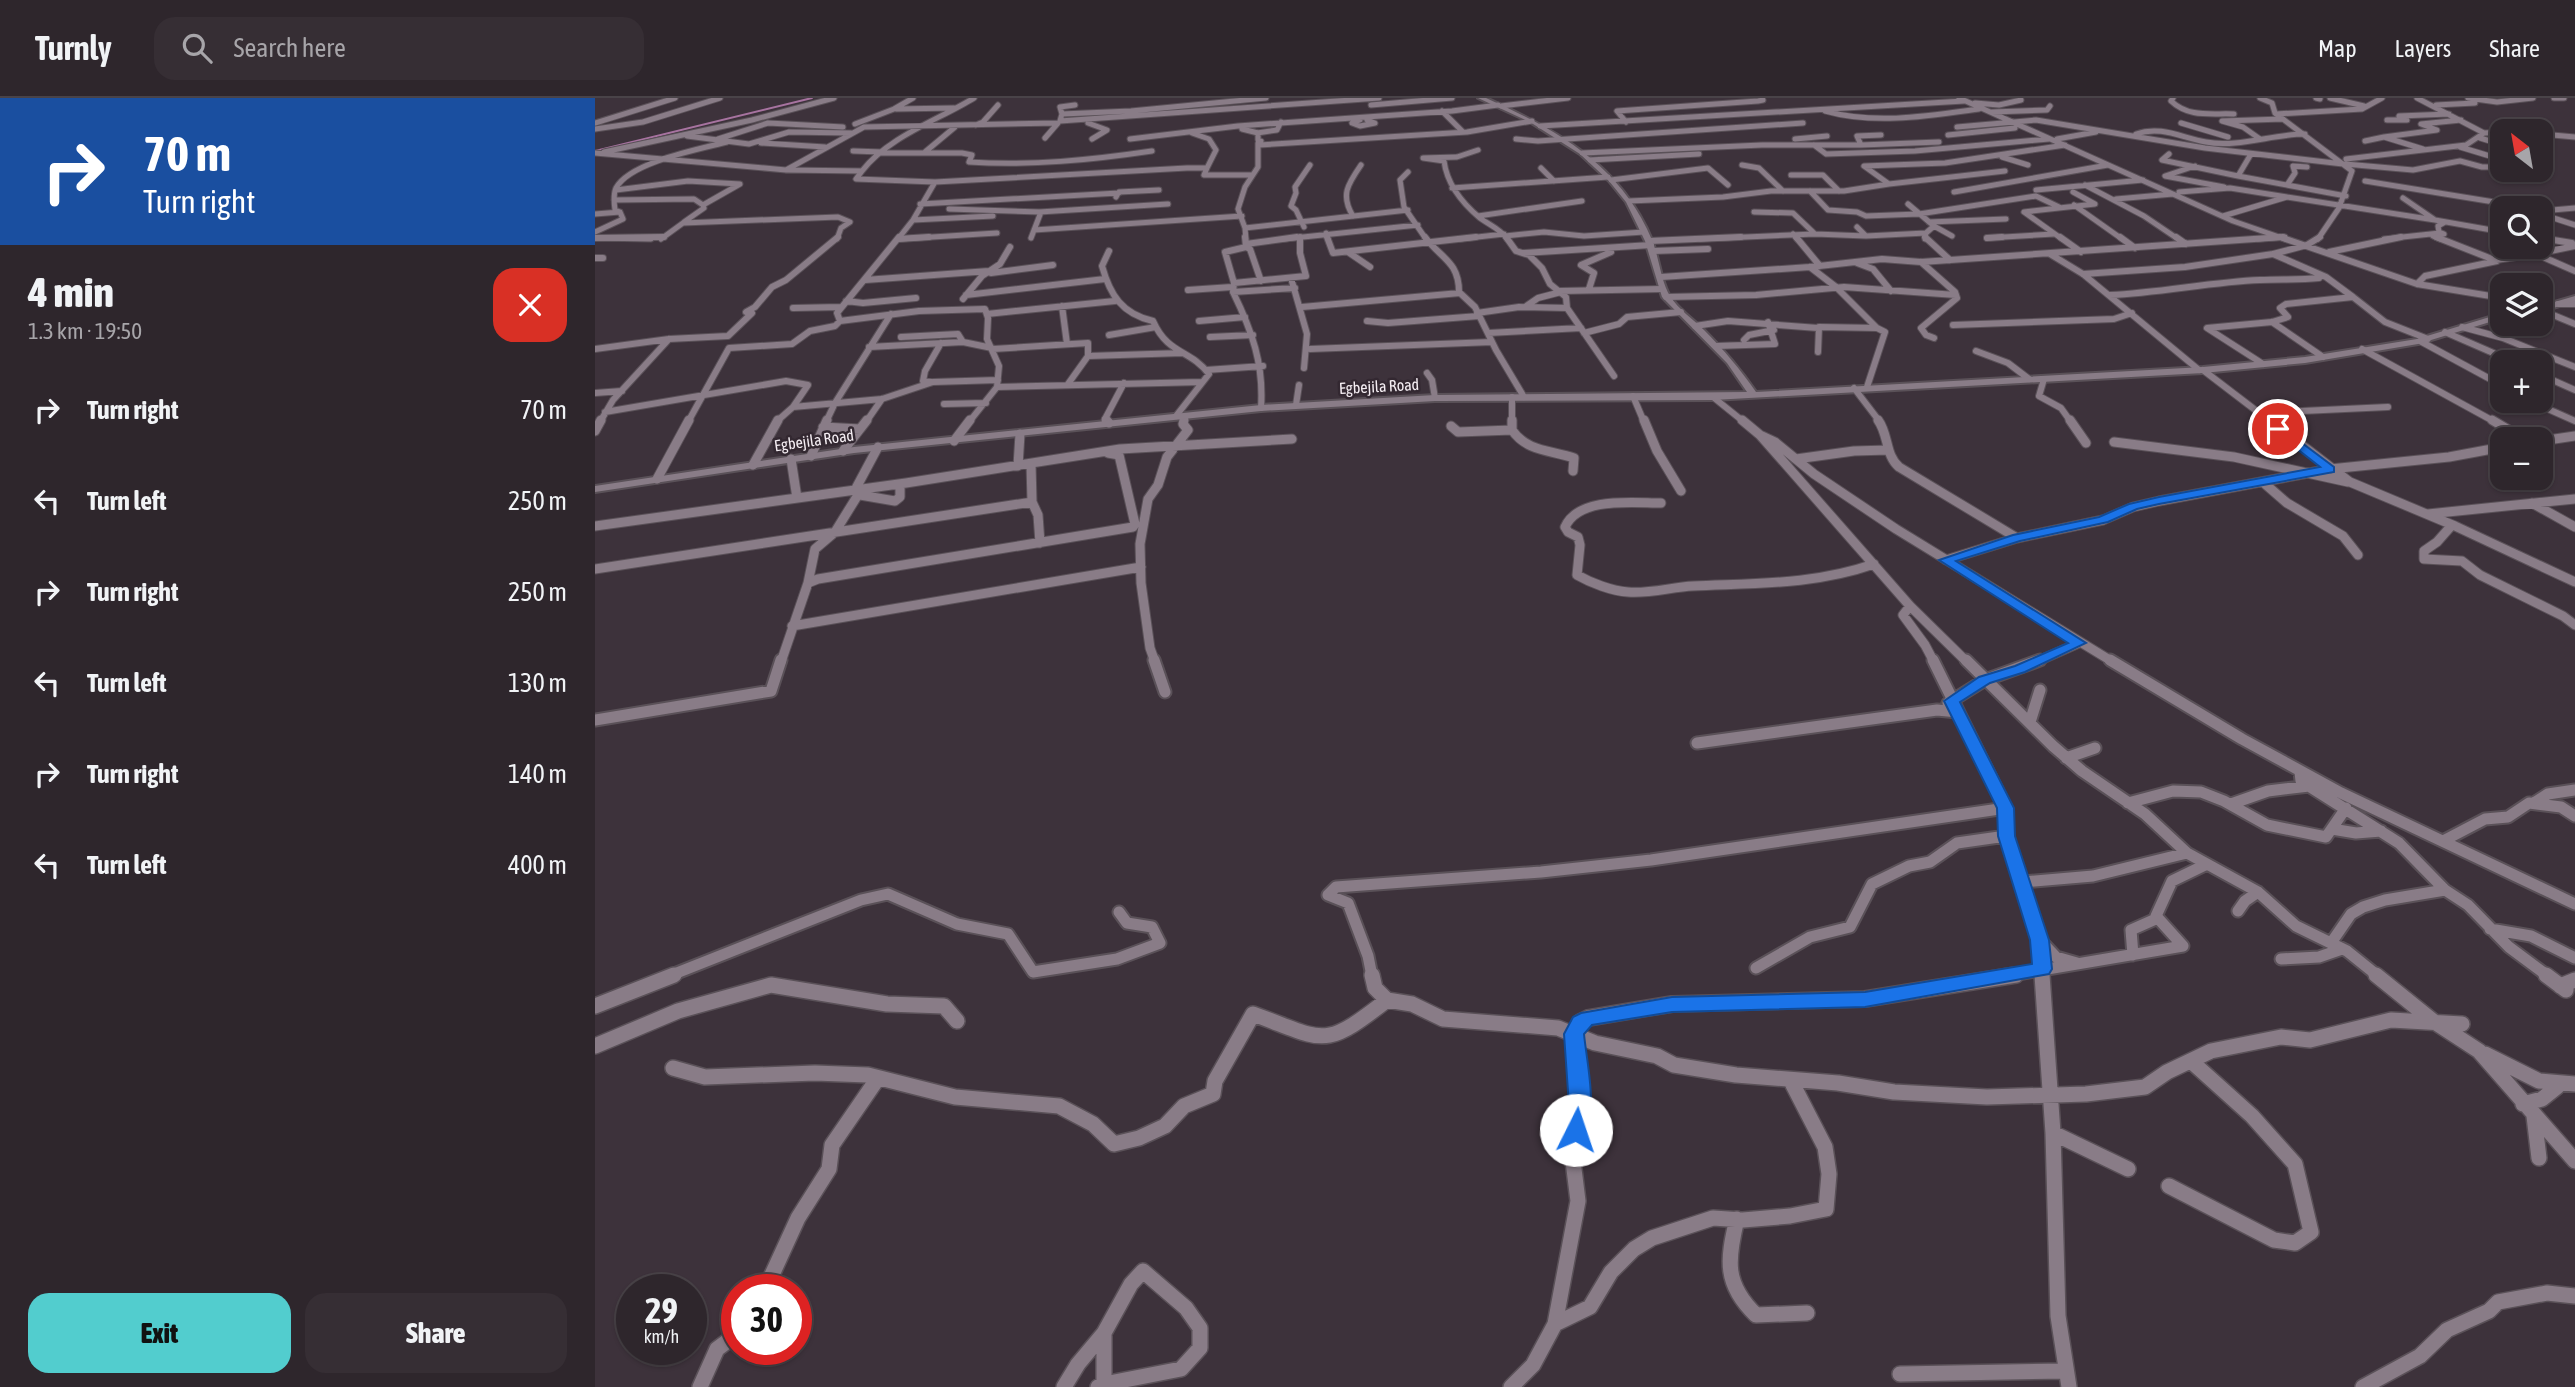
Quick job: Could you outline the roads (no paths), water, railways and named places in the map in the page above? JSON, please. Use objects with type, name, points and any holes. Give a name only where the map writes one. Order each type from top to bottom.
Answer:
[{"type":"street","points":[[595,123],[675,98]]},
{"type":"street","points":[[693,98],[705,103]]},
{"type":"street","points":[[614,128],[673,115],[720,98]]},
{"type":"street","points":[[596,154],[752,120],[834,98]]},
{"type":"street","points":[[848,127],[894,109],[913,98]]},
{"type":"street","points":[[974,98],[882,152],[865,164],[856,179],[1058,183]]},
{"type":"street","points":[[1062,114],[1266,98]]},
{"type":"street","points":[[1197,116],[1215,110],[1270,112],[1345,100],[1380,98]]},
{"type":"street","points":[[716,140],[768,123],[848,127],[955,127],[1179,113],[1197,116],[1270,112],[1452,98]]},
{"type":"street","points":[[1481,98],[1540,126],[1582,153],[1609,179],[1629,201],[1652,249],[1665,293],[1736,368],[1753,394]]},
{"type":"street","points":[[1177,135],[1206,129],[1442,111],[1568,98]]},
{"type":"street","points":[[1626,122],[1617,110],[1758,101],[1763,100],[1762,98]]},
{"type":"street","points":[[1896,98],[1905,105]]},
{"type":"street","points":[[2173,98],[2171,101],[2176,108],[2189,113],[2231,114],[2246,119]]},
{"type":"street","points":[[2260,98],[2272,103],[2276,114],[2343,163],[2352,173]]},
{"type":"street","points":[[2318,99],[2330,98],[2369,108]]},
{"type":"street","points":[[2373,98],[2381,99]]},
{"type":"street","points":[[2417,98],[2436,105],[2490,139]]},
{"type":"street","points":[[2468,98],[2477,102]]},
{"type":"street","points":[[2477,102],[2477,98],[2487,98]]},
{"type":"street","points":[[2436,105],[2533,98]]},
{"type":"street","points":[[2554,98],[2564,98]]},
{"type":"street","points":[[2318,99],[2344,111]]},
{"type":"street","points":[[2276,114],[2369,108],[2381,99]]},
{"type":"street","points":[[1345,100],[1368,105]]},
{"type":"street","points":[[1540,126],[1963,101],[1999,105],[2021,100]]},
{"type":"street","points":[[1963,101],[2066,144],[2223,216],[2417,284],[2490,296]]},
{"type":"street","points":[[976,125],[983,122],[998,105]]},
{"type":"street","points":[[1045,138],[1058,124],[1062,114],[1060,107],[1075,105]]},
{"type":"street","points":[[1174,106],[1172,110],[1179,113]]},
{"type":"street","points":[[1966,116],[2047,110],[2050,106]]},
{"type":"street","points":[[894,109],[958,108]]},
{"type":"street","points":[[1819,108],[1842,116],[1905,117],[1979,109]]},
{"type":"street","points":[[1442,111],[1463,132]]},
{"type":"street","points":[[1233,127],[1257,133],[1280,128],[1280,122],[1270,112]]},
{"type":"street","points":[[1403,114],[1413,136]]},
{"type":"street","points":[[2387,120],[2407,120],[2399,116],[2451,114]]},
{"type":"street","points":[[1927,115],[1943,122]]},
{"type":"street","points":[[1197,116],[1206,129]]},
{"type":"street","points":[[1361,117],[1366,120],[1352,123],[1375,123],[1367,120],[1379,116]]},
{"type":"street","points":[[1585,116],[1589,124]]},
{"type":"street","points":[[1891,124],[1915,122],[1905,117]]},
{"type":"street","points":[[2260,139],[2255,132],[2234,122],[2222,121],[2284,119]]},
{"type":"street","points":[[1077,120],[1106,128],[1107,130],[1092,139]]},
{"type":"street","points":[[1957,127],[2036,120],[2170,143],[2377,167],[2407,173],[2460,161],[2490,166]]},
{"type":"street","points":[[2365,141],[2437,130],[2421,124],[2461,120]]},
{"type":"street","points":[[1259,145],[1463,132],[1532,121]]},
{"type":"street","points":[[1516,139],[1803,123]]},
{"type":"street","points":[[2181,123],[2216,135],[2248,140]]},
{"type":"street","points":[[786,170],[863,127]]},
{"type":"street","points":[[925,152],[955,127]]},
{"type":"street","points":[[1948,135],[2022,127]]},
{"type":"street","points":[[595,129],[643,130]]},
{"type":"street","points":[[1130,139],[1195,133],[1206,129]]},
{"type":"street","points":[[1814,145],[1823,153],[1915,151],[2053,139],[2099,131]]},
{"type":"street","points":[[2135,135],[2148,131],[2182,135],[2210,143],[2305,134]]},
{"type":"street","points":[[754,143],[789,132],[853,133]]},
{"type":"street","points":[[1187,132],[1209,139],[1216,150],[1204,175],[1252,175]]},
{"type":"street","points":[[1567,145],[1676,136],[1671,132]]},
{"type":"street","points":[[1257,133],[1261,141],[1258,167],[1245,187],[1238,209],[1245,228],[1246,246],[1250,249],[1261,281]]},
{"type":"street","points":[[678,135],[727,142],[827,147]]},
{"type":"street","points":[[1509,142],[1544,135]]},
{"type":"street","points":[[1861,145],[1857,136],[1881,135]]},
{"type":"street","points":[[2343,163],[2458,146],[2490,135]]},
{"type":"street","points":[[2553,135],[2575,137]]},
{"type":"street","points":[[1783,144],[1786,139],[1827,136]]},
{"type":"street","points":[[2384,137],[2425,149]]},
{"type":"street","points":[[1582,153],[1742,143],[1861,145],[1952,141]]},
{"type":"street","points":[[595,232],[623,219],[620,212],[615,210],[614,200],[616,190],[625,178],[664,161],[727,142]]},
{"type":"street","points":[[1864,166],[1945,163],[2066,144]]},
{"type":"street","points":[[2458,146],[2490,156]]},
{"type":"street","points":[[1478,150],[1457,156],[1423,158],[1444,160],[1446,177],[1452,188],[1478,216],[1504,235],[1520,253],[1529,255],[1542,268],[1550,284],[1566,297],[1567,307],[1614,376]]},
{"type":"street","points":[[853,151],[969,154],[972,155],[968,161],[971,162],[1090,159],[1152,151]]},
{"type":"street","points":[[1590,160],[1734,152]]},
{"type":"street","points":[[1847,153],[1889,184]]},
{"type":"street","points":[[596,154],[786,170],[862,171]]},
{"type":"street","points":[[2169,154],[2161,159],[2346,196]]},
{"type":"street","points":[[2238,176],[2251,154]]},
{"type":"street","points":[[1996,156],[2028,165]]},
{"type":"street","points":[[2187,164],[2193,157]]},
{"type":"street","points":[[1084,174],[1091,167],[1090,159]]},
{"type":"street","points":[[1310,165],[1295,187],[1296,193],[1291,206],[1310,235]]},
{"type":"street","points":[[1353,216],[1346,204],[1345,188],[1360,165]]},
{"type":"street","points":[[1742,165],[1759,168],[1783,191]]},
{"type":"street","points":[[1813,165],[1839,191]]},
{"type":"street","points":[[1899,165],[1919,181]]},
{"type":"street","points":[[1954,191],[2108,165]]},
{"type":"street","points":[[2195,166],[2165,176],[2490,230]]},
{"type":"street","points":[[2287,185],[2295,173],[2293,166],[2352,173]]},
{"type":"street","points":[[722,182],[760,167]]},
{"type":"street","points":[[1038,181],[1084,174],[1207,168]]},
{"type":"street","points":[[1541,168],[1554,181]]},
{"type":"street","points":[[1452,188],[1609,179],[1708,168],[1728,185]]},
{"type":"street","points":[[1107,224],[1124,180],[1143,175],[1140,172]]},
{"type":"street","points":[[1408,172],[1400,180],[1404,207],[1428,242],[1448,260],[1459,279],[1460,293]]},
{"type":"street","points":[[1629,201],[1783,191],[1839,191],[2005,172]]},
{"type":"street","points":[[2083,274],[2185,267],[2273,254],[2307,245],[2318,240],[2346,196],[2352,173]]},
{"type":"street","points":[[1791,175],[1823,175]]},
{"type":"street","points":[[2036,190],[2146,180]]},
{"type":"street","points":[[2365,181],[2490,199]]},
{"type":"street","points":[[595,238],[661,239],[700,212],[704,208],[703,205],[740,184],[675,182],[616,190]]},
{"type":"street","points":[[840,321],[837,313],[913,220],[935,182]]},
{"type":"street","points":[[2085,185],[2115,199],[2186,244]]},
{"type":"street","points":[[2115,199],[2230,188]]},
{"type":"street","points":[[920,207],[1025,197],[1159,190]]},
{"type":"street","points":[[1025,197],[1030,191]]},
{"type":"street","points":[[1810,191],[1830,210],[1854,211],[1866,216],[1919,214],[2036,196],[2059,207]]},
{"type":"street","points":[[2073,192],[2095,204],[2024,212],[2081,251]]},
{"type":"street","points":[[2223,216],[2287,197]]},
{"type":"street","points":[[2403,198],[2435,220]]},
{"type":"street","points":[[614,200],[687,199],[699,201],[703,205]]},
{"type":"street","points":[[1478,216],[1582,201]]},
{"type":"street","points":[[920,207],[1039,212],[1168,204]]},
{"type":"street","points":[[1908,204],[1952,236]]},
{"type":"street","points":[[2074,205],[2135,248]]},
{"type":"street","points":[[2553,211],[2575,208]]},
{"type":"street","points":[[1245,228],[1408,210]]},
{"type":"street","points":[[595,214],[620,212]]},
{"type":"street","points":[[913,220],[1020,212]]},
{"type":"street","points":[[1031,237],[1039,212]]},
{"type":"street","points":[[1754,212],[1793,213],[1815,234]]},
{"type":"street","points":[[1034,230],[1242,216]]},
{"type":"street","points":[[595,349],[728,336],[752,313],[746,312],[755,307],[772,287],[786,280],[837,239],[841,228],[850,222],[838,217],[684,223]]},
{"type":"street","points":[[2553,218],[2575,227]]},
{"type":"street","points":[[1932,224],[2007,219]]},
{"type":"street","points":[[2440,233],[2438,226],[2445,222]]},
{"type":"street","points":[[1932,224],[1926,233],[1927,242],[1950,260]]},
{"type":"street","points":[[1261,408],[1261,354],[1233,287],[1226,250],[1326,233],[1418,226]]},
{"type":"street","points":[[1857,227],[1867,236]]},
{"type":"street","points":[[2562,231],[2575,227]]},
{"type":"street","points":[[1326,233],[1333,253],[1544,232],[1584,236],[1644,232]]},
{"type":"street","points":[[898,239],[997,233]]},
{"type":"street","points":[[1588,289],[1594,273],[1581,265],[1611,252],[1793,234],[1867,236],[1926,233]]},
{"type":"street","points":[[1987,238],[2054,233]]},
{"type":"street","points":[[2329,252],[2375,241],[2440,233],[2444,234],[2433,236],[2496,260]]},
{"type":"street","points":[[1793,234],[1820,266]]},
{"type":"street","points":[[1233,287],[1307,276],[1300,253],[1300,237]]},
{"type":"street","points":[[1661,277],[1889,259],[1921,262],[2283,237]]},
{"type":"street","points":[[2553,241],[2575,245]]},
{"type":"street","points":[[2553,250],[2575,245]]},
{"type":"street","points":[[955,310],[986,273],[1000,264],[1010,247]]},
{"type":"street","points":[[1652,249],[1702,256]]},
{"type":"street","points":[[1520,253],[1708,249]]},
{"type":"street","points":[[1109,251],[1102,266],[1115,301],[1133,318],[1153,321],[1162,340],[1203,364],[1209,374],[1181,416],[1183,424],[1203,444]]},
{"type":"street","points":[[1348,252],[1370,267]]},
{"type":"street","points":[[2050,254],[2083,274],[2201,370],[2350,482],[2452,525],[2575,582]]},
{"type":"street","points":[[2273,254],[2334,281],[2385,322],[2424,340],[2490,378]]},
{"type":"street","points":[[595,258],[603,258]]},
{"type":"street","points":[[2417,284],[2423,277],[2432,274],[2503,259]]},
{"type":"street","points":[[2547,259],[2575,271]]},
{"type":"street","points":[[1849,262],[1865,264],[1873,269],[1891,291]]},
{"type":"street","points":[[1921,262],[1958,298],[1921,328],[1926,335],[1934,338]]},
{"type":"street","points":[[865,280],[986,273],[1053,265]]},
{"type":"street","points":[[1810,267],[1836,287],[1877,328],[1885,332],[1867,387]]},
{"type":"street","points":[[2374,269],[2432,274]]},
{"type":"street","points":[[1291,278],[1301,307],[1310,349],[1304,368]]},
{"type":"street","points":[[2110,295],[2136,295],[2261,280],[2284,282],[2317,278],[2334,281]]},
{"type":"street","points":[[966,295],[1105,279]]},
{"type":"street","points":[[1188,290],[1233,287],[1295,288]]},
{"type":"street","points":[[1525,307],[1538,298],[1561,291],[1588,289],[1756,295],[1836,287],[1956,295]]},
{"type":"street","points":[[1301,307],[1460,293],[1466,295],[1524,397]]},
{"type":"street","points":[[1953,325],[2114,319],[2129,310],[2136,295]]},
{"type":"street","points":[[2263,364],[2207,328],[2288,317],[2280,308],[2286,304],[2353,297]]},
{"type":"street","points":[[2553,305],[2575,298]]},
{"type":"street","points":[[793,308],[916,299]]},
{"type":"street","points":[[987,314],[1115,301]]},
{"type":"street","points":[[2558,304],[2575,304]]},
{"type":"street","points":[[1062,306],[1061,316],[1067,344]]},
{"type":"street","points":[[1367,321],[1388,323],[1478,315],[1525,307],[1567,307]]},
{"type":"street","points":[[657,480],[729,348],[792,344],[810,331],[835,326],[840,321],[891,314],[985,309],[987,339],[999,366],[998,383],[986,403],[954,441]]},
{"type":"street","points":[[1488,333],[1583,330],[1619,324],[1627,317],[1681,312]]},
{"type":"street","points":[[811,456],[835,402],[869,347],[883,331],[891,314]]},
{"type":"street","points":[[2553,314],[2575,324]]},
{"type":"street","points":[[1199,321],[1245,317]]},
{"type":"street","name":"Egbejila Road","points":[[595,489],[843,451],[1296,405],[1435,398],[1713,397],[2201,370],[2323,356],[2424,340],[2490,319]]},
{"type":"street","points":[[1695,326],[1728,321],[1818,329],[1877,328]]},
{"type":"street","points":[[2272,321],[2291,337],[2323,356]]},
{"type":"street","points":[[1744,340],[1769,326]]},
{"type":"street","points":[[1716,346],[1775,344],[1769,326]]},
{"type":"street","points":[[1109,335],[1156,327]]},
{"type":"street","points":[[2462,327],[2503,338],[2575,367]]},
{"type":"street","points":[[1818,329],[1818,352]]},
{"type":"street","points":[[2445,332],[2490,352]]},
{"type":"street","points":[[901,337],[958,334],[963,342]]},
{"type":"street","points":[[1210,337],[1253,335]]},
{"type":"street","points":[[595,431],[605,412],[622,391],[669,340]]},
{"type":"street","points":[[869,347],[963,342],[992,348],[1088,343],[1088,356],[1068,384]]},
{"type":"street","points":[[1310,349],[1492,342]]},
{"type":"street","points":[[941,343],[925,371],[923,381],[1068,384],[1202,382]]},
{"type":"street","points":[[2362,349],[2503,427]]},
{"type":"street","points":[[1976,351],[2008,363],[2029,379]]},
{"type":"street","points":[[1088,356],[1186,353]]},
{"type":"street","points":[[1206,370],[1263,366]]},
{"type":"street","points":[[1427,373],[1432,380],[1435,398]]},
{"type":"street","points":[[2043,379],[2039,396],[2060,408],[2086,443]]},
{"type":"street","points":[[2553,380],[2575,390]]},
{"type":"street","points":[[605,412],[786,382],[807,385],[793,407],[776,422],[753,465]]},
{"type":"street","points":[[793,407],[882,399],[933,382]]},
{"type":"street","points":[[1109,423],[1105,419],[1124,383]]},
{"type":"street","points":[[1296,405],[1299,385]]},
{"type":"street","points":[[1854,388],[1884,428],[1891,460],[2017,538]]},
{"type":"street","points":[[595,393],[622,391]]},
{"type":"street","points":[[1633,396],[1657,451],[1681,491]]},
{"type":"street","points":[[1512,397],[1512,430],[1515,435],[1534,448],[1574,458],[1573,471]]},
{"type":"street","points":[[1713,397],[1760,435],[1910,606],[2066,758],[2149,818],[2187,853],[2258,892],[2296,926],[2337,946],[2433,1021],[2479,1051],[2534,1080],[2557,1087],[2575,1084]]},
{"type":"street","points":[[843,451],[882,399]]},
{"type":"street","points":[[944,404],[986,403]]},
{"type":"street","points":[[2258,413],[2388,407]]},
{"type":"street","points":[[2553,411],[2575,421]]},
{"type":"street","points":[[1451,426],[1458,432],[1512,430]]},
{"type":"street","points":[[823,427],[860,429]]},
{"type":"street","points":[[1165,692],[1150,648],[1140,544],[1149,499],[1158,485],[1167,457],[1188,430]]},
{"type":"street","points":[[1018,466],[1020,435]]},
{"type":"street","points":[[1760,435],[1775,442],[1946,560],[2079,643],[2300,772],[2575,904]]},
{"type":"street","points":[[2553,440],[2573,437]]},
{"type":"street","points":[[595,526],[858,492],[1105,452],[1292,439]]},
{"type":"street","points":[[2114,442],[2234,457],[2350,482]]},
{"type":"street","points":[[595,720],[771,691],[808,583],[815,549],[835,532],[858,492],[878,447]]},
{"type":"street","points":[[1946,560],[2017,538],[2103,520],[2133,507],[2159,500],[2330,469],[2449,457],[2490,449]]},
{"type":"street","points":[[1796,459],[1854,451],[1888,450]]},
{"type":"street","points":[[808,583],[818,579],[1124,530],[1135,524],[1119,455],[1105,452]]},
{"type":"street","points":[[791,459],[797,498]]},
{"type":"street","points":[[1031,464],[1032,502],[1038,515],[1040,543]]},
{"type":"street","points":[[2264,483],[2287,503],[2343,536],[2358,555]]},
{"type":"street","points":[[858,492],[895,501],[900,497],[900,484]]},
{"type":"street","points":[[832,494],[847,510]]},
{"type":"street","points":[[2425,514],[2575,499]]},
{"type":"street","points":[[596,570],[1032,502]]},
{"type":"street","points":[[1661,503],[1590,507],[1569,517],[1565,527],[1568,533],[1578,537],[1580,545],[1577,575],[1587,581],[1628,592],[1692,586],[1744,586],[1840,576],[1874,564]]},
{"type":"street","points":[[2532,503],[2575,527]]},
{"type":"street","points":[[2452,525],[2424,551],[2424,559],[2462,561],[2480,575],[2575,625]]},
{"type":"street","points":[[792,626],[1141,567]]},
{"type":"street","points":[[1900,1374],[2067,1379],[2057,1316],[2053,1133],[2039,940],[2023,882],[2006,836],[2006,808],[1925,645],[1903,615],[1910,606]]},
{"type":"street","points":[[1697,743],[1955,706],[1985,680],[2020,669],[2079,643]]},
{"type":"street","points":[[2030,722],[2040,690]]},
{"type":"street","points":[[2066,758],[2095,748]]},
{"type":"street","points":[[2300,772],[2301,781],[2399,843],[2445,890],[2468,905],[2490,929],[2563,988],[2575,979]]},
{"type":"street","points":[[2231,804],[2269,791],[2308,786]]},
{"type":"street","points":[[2128,803],[2171,790],[2200,791],[2286,833],[2326,837],[2346,808]]},
{"type":"street","points":[[2534,803],[2547,794],[2575,790]]},
{"type":"street","points":[[2149,818],[2153,796]]},
{"type":"street","points":[[2443,841],[2486,819],[2508,817],[2529,803],[2561,807],[2575,816]]},
{"type":"street","points":[[2006,808],[1541,873],[1336,887],[1328,895],[1348,902],[1369,956],[1375,988],[1387,1000],[1412,1004],[1443,1019],[1558,1028],[1595,1043],[1657,1056],[1674,1065],[1791,1081],[1838,1083],[1894,1092],[1987,1097],[2086,1094],[2145,1087],[2167,1072],[2211,1051],[2281,1037],[2310,1040],[2379,1022],[2433,1021],[2462,1024]]},
{"type":"street","points":[[2332,829],[2356,833],[2381,831]]},
{"type":"street","points":[[1756,968],[1810,937],[1850,927],[1872,884],[1909,866],[1930,862],[1957,843],[2006,836]]},
{"type":"street","points":[[2023,882],[2093,876],[2187,853]]},
{"type":"street","points":[[2133,956],[2131,930],[2158,918],[2172,881],[2207,864]]},
{"type":"street","points":[[2281,959],[2319,957],[2337,946],[2353,912],[2396,898],[2436,894],[2445,890]]},
{"type":"street","points":[[2238,911],[2245,901],[2258,892]]},
{"type":"street","points":[[595,1006],[861,900],[888,894],[957,924],[1008,934],[1033,972],[1117,959],[1160,943],[1152,927],[1127,923],[1119,912]]},
{"type":"street","points":[[1511,1387],[1532,1365],[1555,1324],[1578,1201],[1572,1153],[1580,1106],[1574,1034],[1580,1022],[1588,1018],[1648,1007],[1865,999],[2183,946],[2158,918]]},
{"type":"street","points":[[2490,929],[2531,936],[2575,958]]},
{"type":"street","points":[[2039,940],[2056,957],[2083,964]]},
{"type":"street","points":[[595,1046],[678,1011],[771,985],[887,1004],[944,1006],[957,1021]]},
{"type":"street","points":[[673,1068],[705,1076],[815,1073],[878,1078],[955,1097],[1059,1106],[1094,1124],[1114,1144],[1139,1138],[1165,1126],[1184,1106],[1213,1094],[1216,1081],[1253,1014],[1310,1036],[1327,1037],[1356,1023],[1387,1000]]},
{"type":"street","points":[[2479,1051],[2575,1161]]},
{"type":"street","points":[[2169,1186],[2274,1240],[2295,1243],[2311,1232],[2295,1164],[2252,1116],[2192,1062]]},
{"type":"street","points":[[772,1274],[798,1218],[829,1169],[832,1145],[878,1078]]},
{"type":"street","points":[[1555,1324],[1590,1307],[1611,1272],[1643,1242],[1691,1223],[1713,1218],[1790,1216],[1826,1209],[1829,1174],[1825,1147],[1791,1081]]},
{"type":"street","points":[[2523,1104],[2542,1099],[2557,1087]]},
{"type":"street","points":[[2534,1116],[2539,1158]]},
{"type":"street","points":[[2053,1133],[2128,1168]]},
{"type":"street","points":[[1737,1219],[1730,1249],[1730,1278],[1740,1301],[1756,1315],[1807,1313]]},
{"type":"street","points":[[1064,1387],[1078,1364],[1104,1333],[1131,1284],[1143,1270],[1186,1308],[1200,1328],[1201,1348],[1181,1369],[1102,1386],[1104,1333]]},
{"type":"street","points":[[2363,1387],[2420,1356],[2447,1330],[2490,1311],[2498,1302],[2547,1293],[2575,1296]]},
{"type":"street","points":[[700,1387],[717,1349],[721,1346]]},
{"type":"waterway","points":[[595,151],[812,98]]}]
